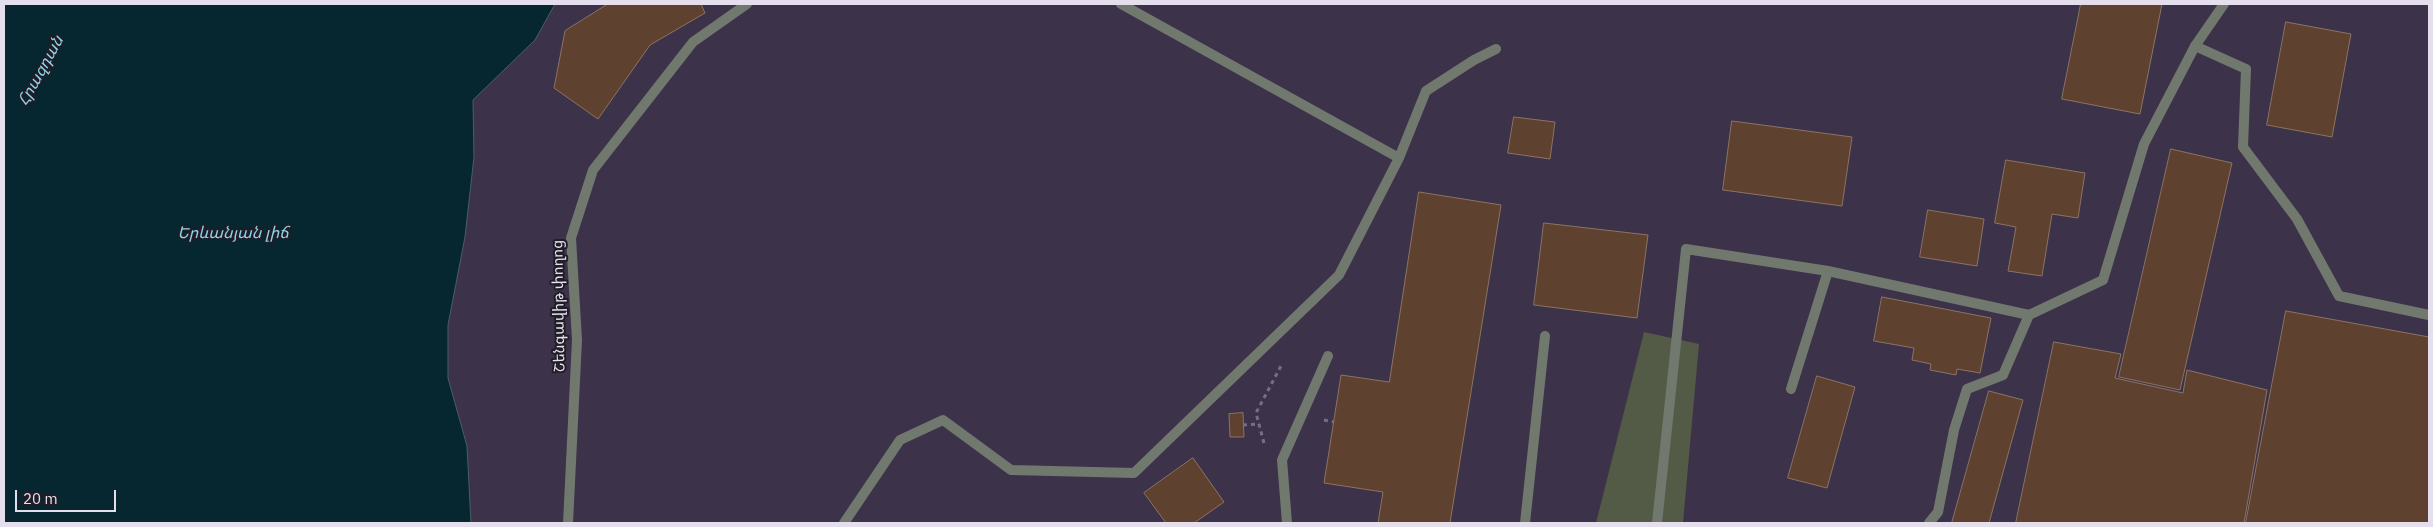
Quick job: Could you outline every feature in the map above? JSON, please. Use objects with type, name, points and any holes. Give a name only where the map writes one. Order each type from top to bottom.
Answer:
[{"type":"street","name":"Շենգավիթ փողոց","points":[[568,523],[577,340],[571,238],[593,170],[693,42],[747,4]]},
{"type":"street","points":[[1121,4],[1399,158]]},
{"type":"street","points":[[1657,523],[1686,249],[1828,271],[2029,315],[2103,280],[2144,144],[2195,46],[2224,4]]},
{"type":"street","points":[[2195,46],[2246,69],[2243,146],[2297,219],[2339,296],[2429,315]]},
{"type":"street","points":[[844,523],[900,440],[943,420],[1011,470],[1134,472],[1339,275],[1399,158],[1426,91],[1474,60],[1496,49]]},
{"type":"street","points":[[1791,389],[1828,271]]},
{"type":"street","points":[[1929,523],[1938,512],[1954,430],[1967,389],[2003,375],[2029,315]]},
{"type":"street","points":[[1525,523],[1545,336]]},
{"type":"street","points":[[1287,523],[1282,460],[1328,356]]},
{"type":"path","points":[[1282,460],[1265,448],[1256,413],[1286,356]]},
{"type":"path","points":[[1243,425],[1259,424]]},
{"type":"green space","points":[[1644,332],[1699,344],[1683,523],[1596,523]]},
{"type":"water","name":"Երևանյան լիճ","points":[[4,4],[555,4],[535,40],[473,100],[474,157],[465,237],[448,325],[448,378],[467,446],[471,523],[4,523]]},
{"type":"building","points":[[608,4],[701,4],[705,13],[650,45],[598,119],[554,88],[565,31]]},
{"type":"building","points":[[2081,4],[2162,4],[2140,114],[2062,99]]},
{"type":"building","points":[[2286,22],[2351,34],[2332,137],[2267,125]]},
{"type":"building","points":[[1514,117],[1555,122],[1550,159],[1508,153]]},
{"type":"building","points":[[1732,121],[1852,137],[1842,206],[1723,190]]},
{"type":"building","points":[[2171,149],[2232,163],[2180,390],[2119,377]]},
{"type":"building","points":[[2006,160],[2085,173],[2078,218],[2052,214],[2042,276],[2008,271],[2016,227],[1995,223]]},
{"type":"building","points":[[1419,192],[1501,205],[1450,523],[1378,523],[1383,492],[1324,483],[1341,375],[1389,382]]},
{"type":"building","points":[[1928,210],[1984,219],[1977,266],[1920,257]]},
{"type":"building","points":[[1544,223],[1648,235],[1637,318],[1534,305]]},
{"type":"building","points":[[1882,297],[1991,318],[1980,373],[1957,369],[1956,375],[1930,370],[1931,364],[1912,360],[1914,348],[1874,341]]},
{"type":"building","points":[[2286,311],[2429,337],[2429,523],[2246,523]]},
{"type":"building","points":[[2054,342],[2121,354],[2115,378],[2183,393],[2187,370],[2267,390],[2244,523],[2016,523]]},
{"type":"building","points":[[1817,376],[1855,387],[1827,488],[1788,478]]},
{"type":"building","points":[[1989,391],[2023,400],[1989,523],[1952,523]]},
{"type":"building","points":[[1243,413],[1244,437],[1230,437],[1229,414]]},
{"type":"building","points":[[1193,458],[1224,502],[1194,523],[1166,523],[1144,493]]},
{"type":"water label","name":"Հրազդան","points":[[41,71]]}]
